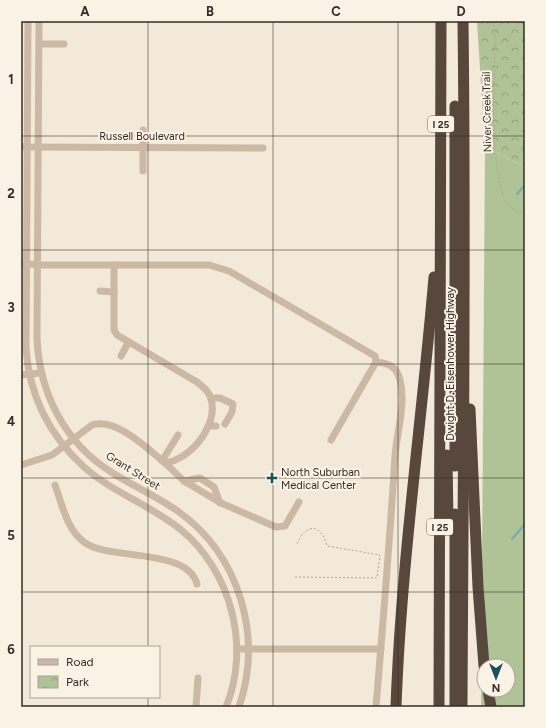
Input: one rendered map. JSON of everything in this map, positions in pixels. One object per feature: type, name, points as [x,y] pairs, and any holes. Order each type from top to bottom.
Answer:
[{"type":"highway","name":"Dwight D. Eisenhower Highway","points":[[439,707],[441,21]]},
{"type":"highway","points":[[455,707],[456,21]]},
{"type":"highway","name":"Dwight D. Eisenhower Highway","points":[[462,707],[462,467],[464,353],[463,21]]},
{"type":"highway","points":[[396,707],[401,629],[419,420],[441,200]]},
{"type":"highway","points":[[439,347],[444,384],[447,428],[448,707]]},
{"type":"highway","points":[[464,353],[470,372],[477,566],[483,658]]},
{"type":"street","name":"Grant Street","points":[[28,21],[24,147],[24,263],[26,348],[29,374],[42,412],[65,447],[94,474],[165,518],[184,532],[200,548],[214,570],[226,592],[233,618],[237,649],[234,678],[226,707]]},
{"type":"street","name":"Grant Street","points":[[39,21],[37,337],[40,373],[53,408],[74,439],[92,457],[111,471],[179,512],[204,534],[224,560],[234,580],[245,617],[249,649],[246,680],[239,707]]},
{"type":"street","points":[[39,44],[64,44]]},
{"type":"street","points":[[143,130],[143,171]]},
{"type":"street","name":"Russell Boulevard","points":[[24,147],[263,148]]},
{"type":"street","points":[[24,263],[38,265],[219,267],[229,271],[375,356],[376,362],[331,440]]},
{"type":"street","points":[[114,265],[114,330],[116,335],[197,382],[208,392],[211,398],[211,414],[208,426],[191,451],[180,459],[163,462]]},
{"type":"street","points":[[100,291],[114,292]]},
{"type":"street","points":[[121,356],[128,343]]},
{"type":"street","points":[[376,362],[388,362],[395,369],[400,379],[401,390],[376,707]]},
{"type":"street","points":[[21,374],[40,373]]},
{"type":"street","points":[[211,398],[220,398],[233,404],[232,412],[225,424]]},
{"type":"street","points":[[21,465],[44,458],[65,447],[92,425],[103,423],[121,429],[163,462],[184,481],[221,504],[276,527],[285,526],[299,502]]},
{"type":"street","points":[[208,426],[216,426]]},
{"type":"street","points":[[163,462],[178,435]]},
{"type":"street","points":[[184,481],[200,478],[214,487],[221,504]]},
{"type":"street","points":[[55,485],[73,531],[84,543],[95,548],[131,553],[162,560],[190,571],[195,577],[197,584]]},
{"type":"street","points":[[237,649],[381,649]]},
{"type":"street","points":[[196,707],[198,678]]},
{"type":"path","name":"Niver Creek Trail","points":[[494,21],[493,132],[499,180],[508,205],[516,212],[525,214]]},
{"type":"path","points":[[494,38],[501,21]]},
{"type":"path","points":[[494,45],[502,43],[512,36],[519,21]]},
{"type":"path","points":[[295,577],[378,578],[380,555],[327,546],[325,536],[314,528],[306,530],[301,534],[297,544]]},
{"type":"green space","points":[[477,21],[525,21],[525,167],[485,147]]},
{"type":"green space","points":[[485,147],[525,167],[525,707],[481,707],[481,698],[516,698],[516,658],[481,658]]},
{"type":"waterway","points":[[517,194],[525,185]]},
{"type":"waterway","points":[[512,539],[525,524]]},
{"type":"place","name":"North Suburban Medical Center","points":[[272,478]]}]
